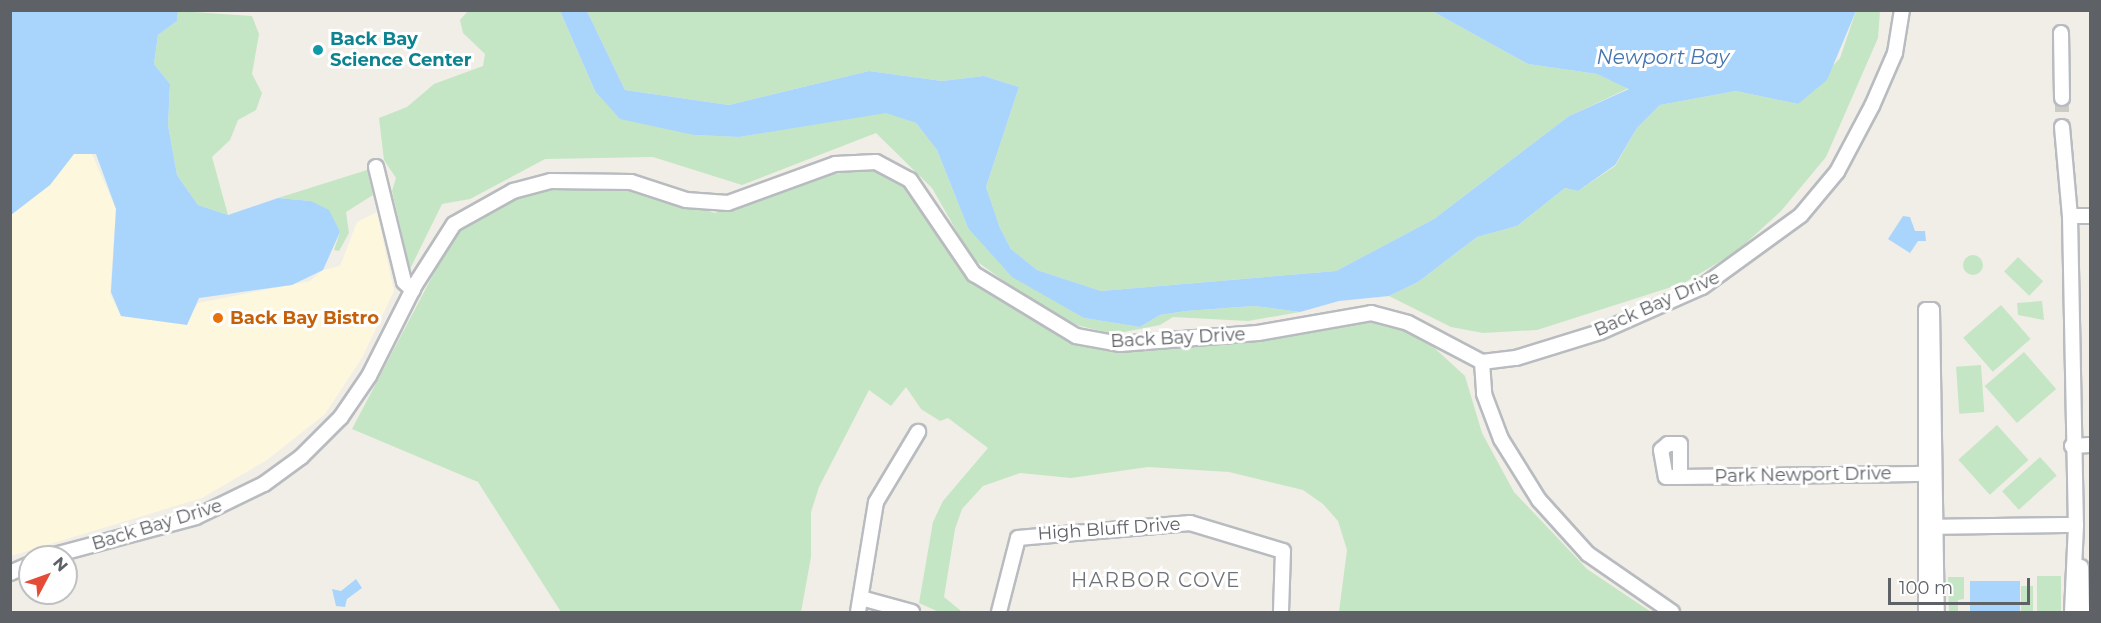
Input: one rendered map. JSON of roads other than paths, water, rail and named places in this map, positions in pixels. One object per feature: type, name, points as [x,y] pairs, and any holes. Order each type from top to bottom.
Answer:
[{"type":"street","name":"Back Bay Drive","points":[[78,549],[196,517],[264,484],[341,417],[392,339],[412,290],[454,224],[526,187],[566,180],[631,182],[686,200],[728,202],[835,164],[865,161],[885,164],[910,180],[974,274],[1076,336],[1120,344],[1257,333],[1371,313],[1408,323],[1482,362],[1516,358],[1651,310],[1732,270],[1795,220],[1822,192],[1853,143],[1889,70],[1902,10]]},
{"type":"street","points":[[2061,33],[2062,98]]},
{"type":"street","points":[[2062,127],[2063,183],[2070,216],[2072,446],[2076,525],[2072,612]]},
{"type":"street","points":[[376,167],[404,282],[412,290]]},
{"type":"street","points":[[2070,216],[2091,216]]},
{"type":"street","points":[[1926,612],[1930,527],[1932,310],[1926,310],[1930,474]]},
{"type":"street","points":[[1482,362],[1492,416],[1521,477],[1588,554],[1672,612]]},
{"type":"street","points":[[858,612],[876,502],[918,432]]},
{"type":"street","points":[[2072,446],[2091,446]]},
{"type":"street","name":"Park Newport Drive","points":[[1680,477],[1930,474]]},
{"type":"street","name":"High Bluff Drive","points":[[999,612],[1018,538],[1190,524],[1283,551],[1281,612]]},
{"type":"street","points":[[1930,527],[2076,525]]},
{"type":"street","points":[[2076,525],[2081,533],[2082,612]]},
{"type":"street","points":[[1930,527],[1937,612]]},
{"type":"street","points":[[861,598],[912,612]]},
{"type":"street","points":[[1654,600],[1685,612]]},
{"type":"water","points":[[11,10],[178,11],[177,21],[158,35],[154,64],[170,84],[168,125],[177,175],[198,205],[228,215],[278,198],[311,201],[329,210],[340,232],[323,270],[292,285],[199,298],[187,325],[121,316],[111,292],[116,209],[96,154],[74,154],[50,185],[11,215]]},
{"type":"water","name":"Newport Bay","points":[[560,11],[587,11],[625,90],[729,105],[869,71],[942,81],[984,76],[1019,87],[986,187],[1000,228],[1011,249],[1037,270],[1101,291],[1336,271],[1434,219],[1569,116],[1629,89],[1597,74],[1528,64],[1432,11],[1856,11],[1827,80],[1798,104],[1736,91],[1660,105],[1637,128],[1615,165],[1578,191],[1565,188],[1517,226],[1477,237],[1418,282],[1389,296],[1339,301],[1300,312],[1254,306],[1186,311],[1160,315],[1140,327],[1084,318],[1012,277],[968,228],[937,150],[916,123],[886,113],[739,137],[694,135],[620,119],[595,91]]},
{"type":"water","points":[[1903,216],[1910,217],[1915,231],[1925,231],[1926,241],[1918,241],[1910,253],[1888,239]]},
{"type":"water","points":[[356,579],[362,588],[347,599],[345,607],[336,606],[332,589],[341,591]]},
{"type":"water","points":[[1970,581],[2020,581],[2020,611],[1970,611]]},
{"type":"tunnel","points":[[2062,98],[2062,127]]},
{"type":"place","name":"Back Bay Science Center","points":[[318,50]]},
{"type":"place","name":"Back Bay Bistro","points":[[218,318]]},
{"type":"district","name":"HARBOR COVE","points":[[1156,580]]}]
